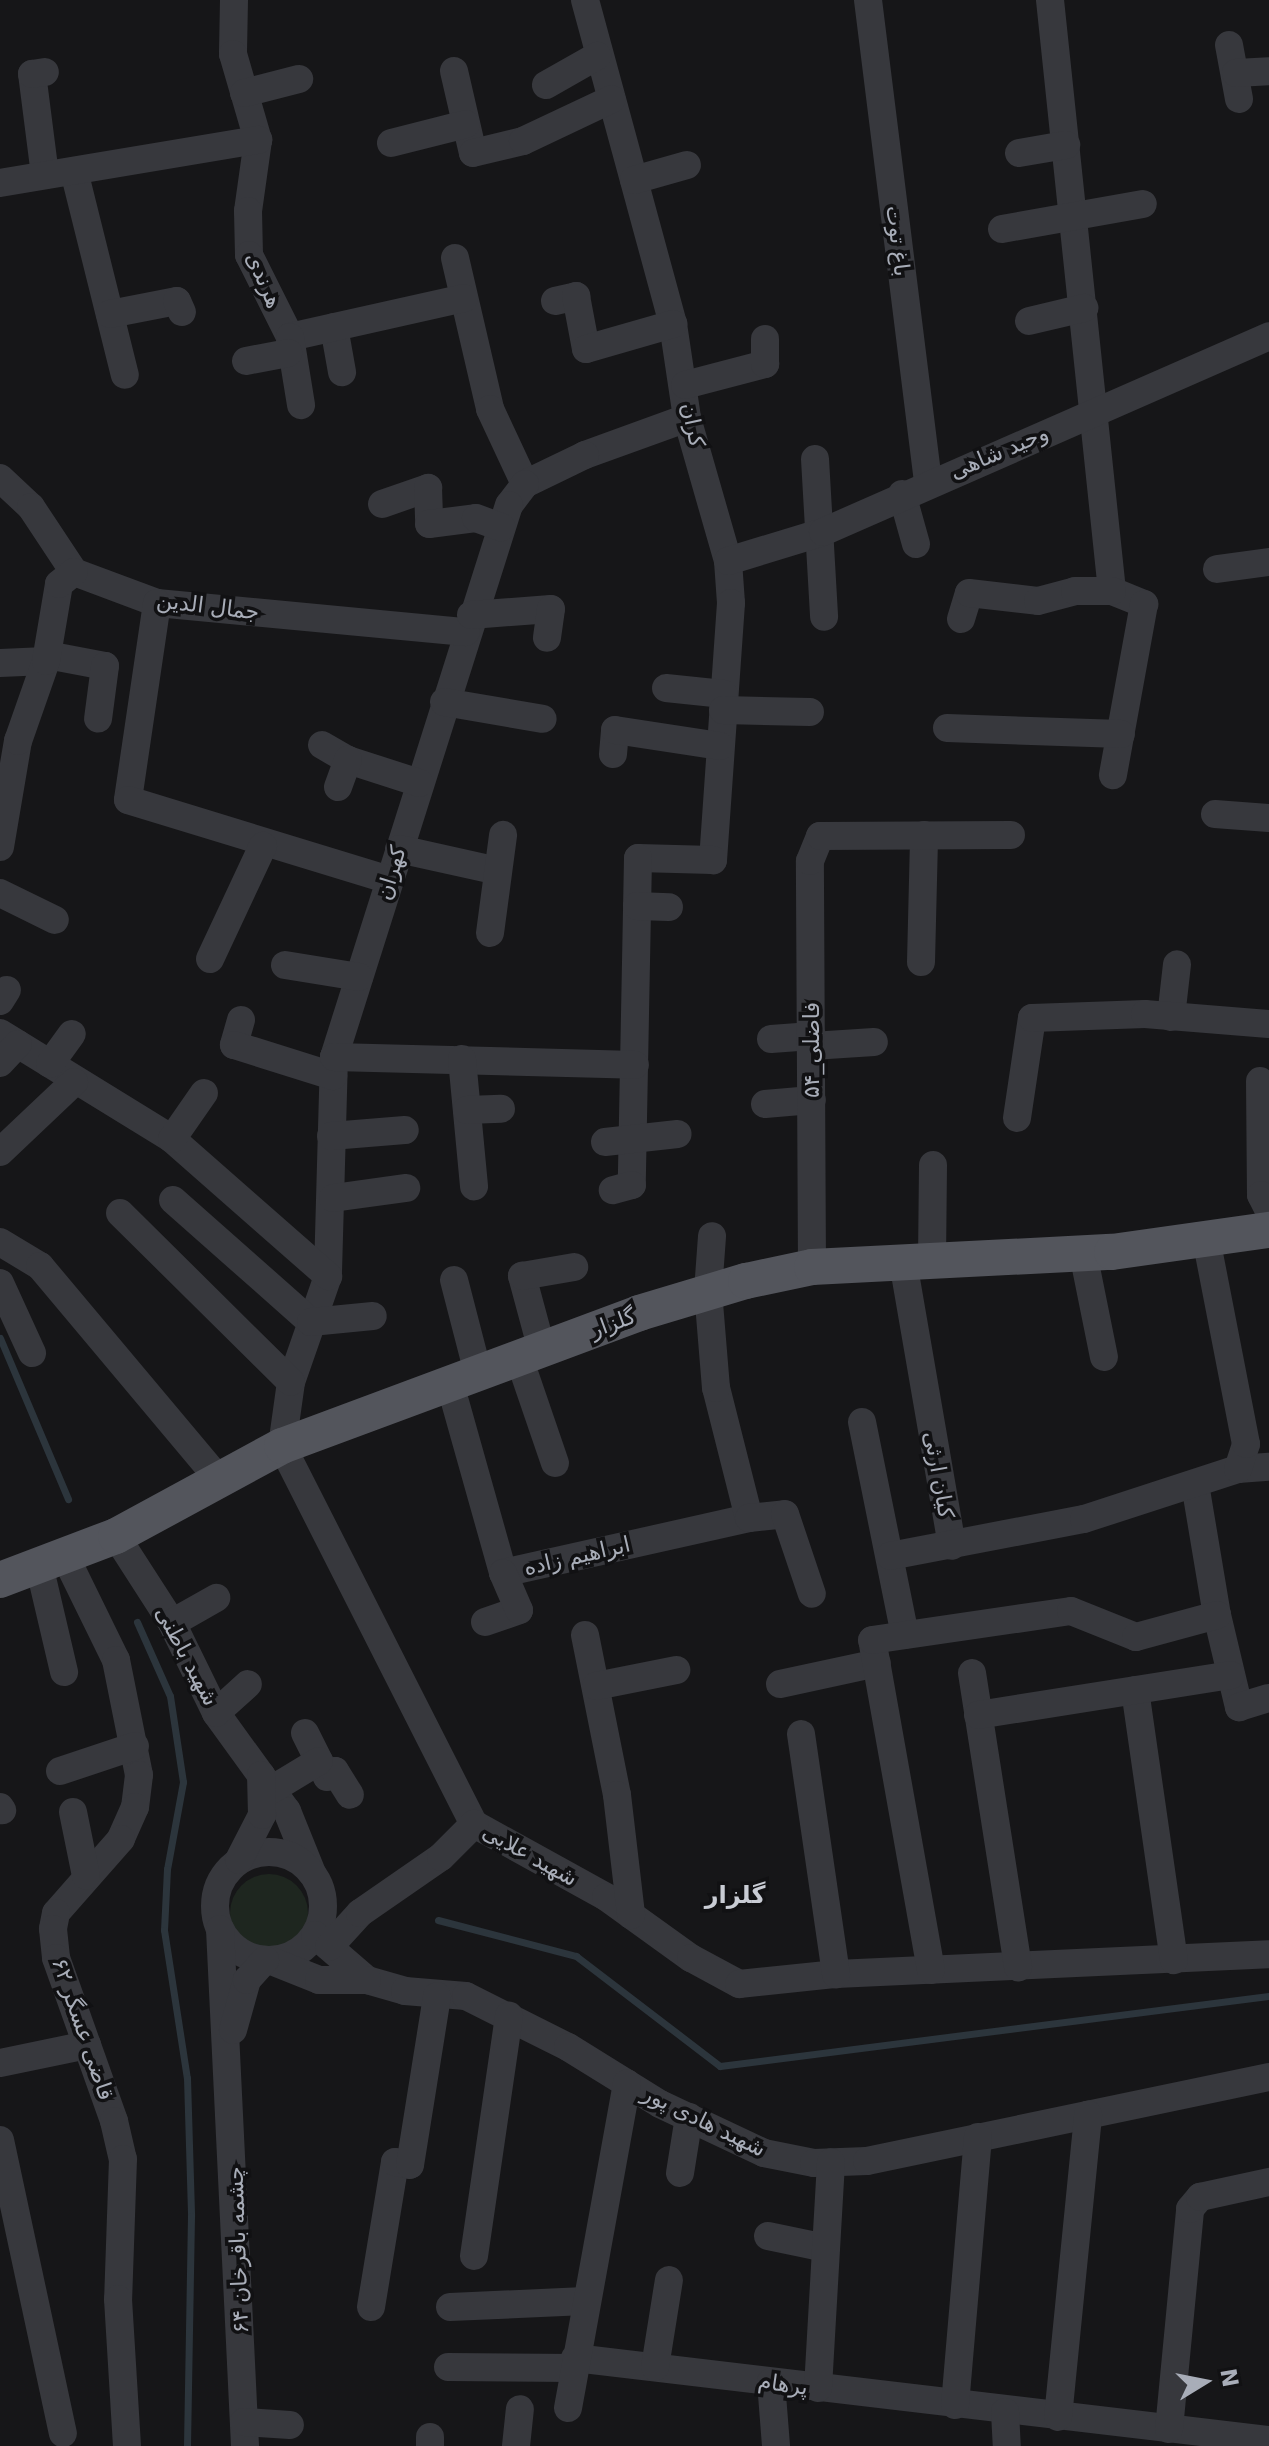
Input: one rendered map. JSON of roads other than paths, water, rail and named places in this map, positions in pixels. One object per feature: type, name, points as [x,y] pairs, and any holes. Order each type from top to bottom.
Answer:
[{"type":"main road","name":"گلزار","points":[[0,1580],[116,1536],[282,1446],[708,1291],[812,1267],[1083,1253],[1269,1230]]},
{"type":"street","name":"هرندی","points":[[234,0],[233,54],[258,140],[248,211],[249,255],[289,345],[334,327],[464,298]]},
{"type":"street","name":"کران","points":[[585,0],[597,56],[612,99],[673,324],[685,385],[687,418],[728,561],[731,603],[713,860],[638,858],[637,906]]},
{"type":"street","name":"باغ توت","points":[[868,0],[915,488],[916,544]]},
{"type":"street","points":[[1050,0],[1112,591]]},
{"type":"street","points":[[1229,45],[1238,86],[1269,71]]},
{"type":"street","points":[[546,85],[597,56]]},
{"type":"street","points":[[454,71],[473,153],[523,141],[612,99]]},
{"type":"street","points":[[45,72],[32,74],[45,175]]},
{"type":"street","points":[[244,93],[299,79]]},
{"type":"street","points":[[391,143],[466,124]]},
{"type":"street","points":[[0,183],[258,140]]},
{"type":"street","points":[[1019,153],[1066,145]]},
{"type":"street","points":[[634,180],[687,165]]},
{"type":"street","points":[[74,171],[125,375]]},
{"type":"street","points":[[1002,229],[1074,219],[1143,204]]},
{"type":"street","points":[[455,258],[490,409],[525,484],[585,455],[687,418]]},
{"type":"street","points":[[555,301],[576,296],[586,349],[673,324]]},
{"type":"street","points":[[110,314],[177,301],[182,312]]},
{"type":"street","points":[[1029,321],[1084,308]]},
{"type":"street","points":[[334,327],[342,372]]},
{"type":"street","name":"وحید شاهی","points":[[728,561],[823,532],[915,488],[1269,336]]},
{"type":"street","points":[[685,385],[765,364],[765,339]]},
{"type":"street","points":[[246,361],[289,345],[301,405]]},
{"type":"street","points":[[815,459],[823,532],[824,617]]},
{"type":"street","points":[[0,478],[31,507],[74,572],[59,584],[46,658],[18,741],[1,819],[0,847]]},
{"type":"street","name":"کهران","points":[[282,1446],[291,1382],[328,1276],[333,1198],[331,1136],[334,1067],[468,624],[501,527],[525,484]]},
{"type":"street","points":[[382,504],[428,488],[429,524],[476,518],[501,527]]},
{"type":"street","points":[[1217,569],[1269,562]]},
{"type":"street","name":"جمال الدین","points":[[74,572],[157,603],[468,624],[551,609],[547,638]]},
{"type":"street","points":[[961,619],[969,593],[1038,601],[1075,591],[1112,591],[1144,604],[1113,775]]},
{"type":"street","points":[[157,603],[128,800],[263,846],[389,880]]},
{"type":"street","points":[[0,663],[46,658],[105,666],[98,719]]},
{"type":"street","points":[[666,688],[723,702],[810,712]]},
{"type":"street","points":[[444,702],[543,719]]},
{"type":"street","points":[[947,728],[1121,734]]},
{"type":"street","points":[[613,754],[615,730],[720,746]]},
{"type":"street","points":[[322,745],[348,760],[419,783]]},
{"type":"street","points":[[338,787],[348,760]]},
{"type":"street","points":[[1215,814],[1269,818]]},
{"type":"street","points":[[490,933],[503,835]]},
{"type":"street","points":[[921,962],[924,835],[1011,835]]},
{"type":"street","name":"۵۴_فاضلی","points":[[812,1267],[810,861],[820,836],[924,835]]},
{"type":"street","points":[[210,959],[263,846]]},
{"type":"street","points":[[399,849],[498,871]]},
{"type":"street","points":[[0,893],[55,920]]},
{"type":"street","points":[[613,1190],[632,1185],[619,1140],[635,1065],[637,906],[669,907]]},
{"type":"street","points":[[1171,1017],[1177,964]]},
{"type":"street","points":[[285,965],[359,977]]},
{"type":"street","points":[[1017,1118],[1032,1018],[1171,1017],[1269,1024]]},
{"type":"street","points":[[241,1020],[234,1045],[334,1067],[462,1059],[635,1065]]},
{"type":"street","points":[[50,1064],[72,1034]]},
{"type":"street","points":[[771,1039],[874,1042]]},
{"type":"street","points":[[6,1047],[50,1064],[74,1082],[172,1139],[328,1276]]},
{"type":"street","points":[[462,1059],[474,1186]]},
{"type":"street","points":[[1260,1081],[1261,1195],[1269,1211]]},
{"type":"street","points":[[0,1152],[74,1082]]},
{"type":"street","points":[[172,1139],[204,1093]]},
{"type":"street","points":[[765,1104],[812,1100]]},
{"type":"street","points":[[467,1110],[501,1109]]},
{"type":"street","points":[[331,1136],[405,1130]]},
{"type":"street","points":[[619,1140],[678,1134]]},
{"type":"street","name":"کیان ارثی","points":[[890,1556],[952,1546],[917,1262],[933,1165]]},
{"type":"street","points":[[333,1198],[406,1188]]},
{"type":"street","points":[[173,1200],[311,1322],[373,1316]]},
{"type":"street","points":[[120,1213],[291,1382]]},
{"type":"street","points":[[712,1236],[708,1291],[716,1388],[749,1518]]},
{"type":"street","points":[[1206,1239],[1246,1444],[1238,1469]]},
{"type":"street","points":[[0,1242],[40,1266],[218,1478]]},
{"type":"street","points":[[1083,1253],[1104,1357]]},
{"type":"street","points":[[555,1463],[530,1354],[522,1276],[574,1267]]},
{"type":"street","name":"ابراهیم زاده","points":[[454,1280],[464,1379],[503,1573],[749,1518],[785,1514],[812,1594]]},
{"type":"street","points":[[0,1283],[32,1353]]},
{"type":"street","points":[[862,1422],[905,1635]]},
{"type":"street","name":"شهید علایی","points":[[282,1446],[474,1824],[631,1915],[691,1958],[739,1984],[836,1974],[1269,1954]]},
{"type":"street","points":[[952,1546],[1084,1519],[1238,1469],[1269,1467]]},
{"type":"street","points":[[1195,1484],[1217,1615],[1239,1707],[1269,1698]]},
{"type":"street","name":"شهید باطنی","points":[[116,1536],[172,1623],[216,1713],[287,1811],[312,1873]]},
{"type":"street","points":[[52,1560],[64,1672]]},
{"type":"street","name":"قاضی عسگر ۶۲","points":[[52,1560],[116,1660],[139,1775],[135,1807],[121,1839],[56,1913],[53,1929],[56,1958],[123,2159],[118,2299],[127,2446]]},
{"type":"street","points":[[485,1622],[519,1610],[503,1573]]},
{"type":"street","points":[[172,1623],[216,1598]]},
{"type":"street","points":[[780,1684],[874,1652],[905,1635],[1071,1611],[1136,1637],[1217,1615]]},
{"type":"street","points":[[585,1635],[596,1686],[631,1915]]},
{"type":"street","points":[[874,1652],[931,1970]]},
{"type":"street","points":[[596,1686],[676,1670]]},
{"type":"street","points":[[972,1673],[1018,1967]]},
{"type":"street","points":[[978,1715],[1231,1675]]},
{"type":"street","points":[[216,1713],[248,1684]]},
{"type":"street","points":[[1135,1690],[1174,1960]]},
{"type":"street","points":[[305,1733],[327,1777],[335,1771],[350,1795]]},
{"type":"street","points":[[801,1734],[836,1974]]},
{"type":"street","points":[[60,1771],[135,1746]]},
{"type":"street","points":[[229,2054],[215,1898],[228,1870],[239,1860],[262,1815],[266,1782],[319,1761]]},
{"type":"street","points":[[73,1812],[86,1876]]},
{"type":"street","points":[[229,2054],[247,1980],[267,1960],[295,1953],[322,1941],[441,1857],[474,1824]]},
{"type":"street","points":[[239,1860],[270,1851],[293,1857],[312,1873],[323,1903],[322,1941]]},
{"type":"street","points":[[220,1929],[239,1951],[319,1980],[367,1980]]},
{"type":"street","name":"شهید هادی پور","points":[[322,1941],[367,1980],[437,1996],[466,1996],[509,2016],[689,2117],[764,2153],[831,2162],[867,2161],[1088,2114],[1267,2084]]},
{"type":"street","points":[[371,2307],[395,2162],[410,2165],[437,1996]]},
{"type":"street","points":[[474,2256],[509,2016]]},
{"type":"street","points":[[0,2063],[87,2045]]},
{"type":"street","name":"چشمه باقرخان ۶۴","points":[[229,2054],[244,2434]]},
{"type":"street","points":[[568,2408],[627,2083]]},
{"type":"street","points":[[1058,2417],[1088,2114]]},
{"type":"street","points":[[680,2173],[689,2117]]},
{"type":"street","points":[[955,2405],[978,2137]]},
{"type":"street","points":[[0,2140],[63,2433]]},
{"type":"street","points":[[818,2388],[831,2162]]},
{"type":"street","points":[[1169,2429],[1190,2209],[1200,2197],[1269,2182]]},
{"type":"street","points":[[768,2236],[826,2248]]},
{"type":"street","points":[[655,2367],[669,2280]]},
{"type":"street","points":[[450,2307],[585,2301]]},
{"type":"street","name":"پرهام","points":[[448,2367],[574,2363],[655,2367],[1058,2417],[1119,2435],[1169,2429],[1269,2440]]},
{"type":"street","points":[[771,2382],[776,2446]]},
{"type":"street","points":[[516,2446],[520,2409]]},
{"type":"street","points":[[1005,2412],[1007,2446]]},
{"type":"street","points":[[244,2434],[290,2425]]},
{"type":"waterway","points":[[0,1338],[68,1499]]},
{"type":"waterway","points":[[137,1622],[170,1696],[183,1782],[167,1869],[164,1930],[187,2078],[191,2216],[187,2446]]},
{"type":"waterway","points":[[438,1920],[576,1956],[720,2066],[1269,1996]]},
{"type":"district","name":"گلزار","points":[[735,1896]]}]
